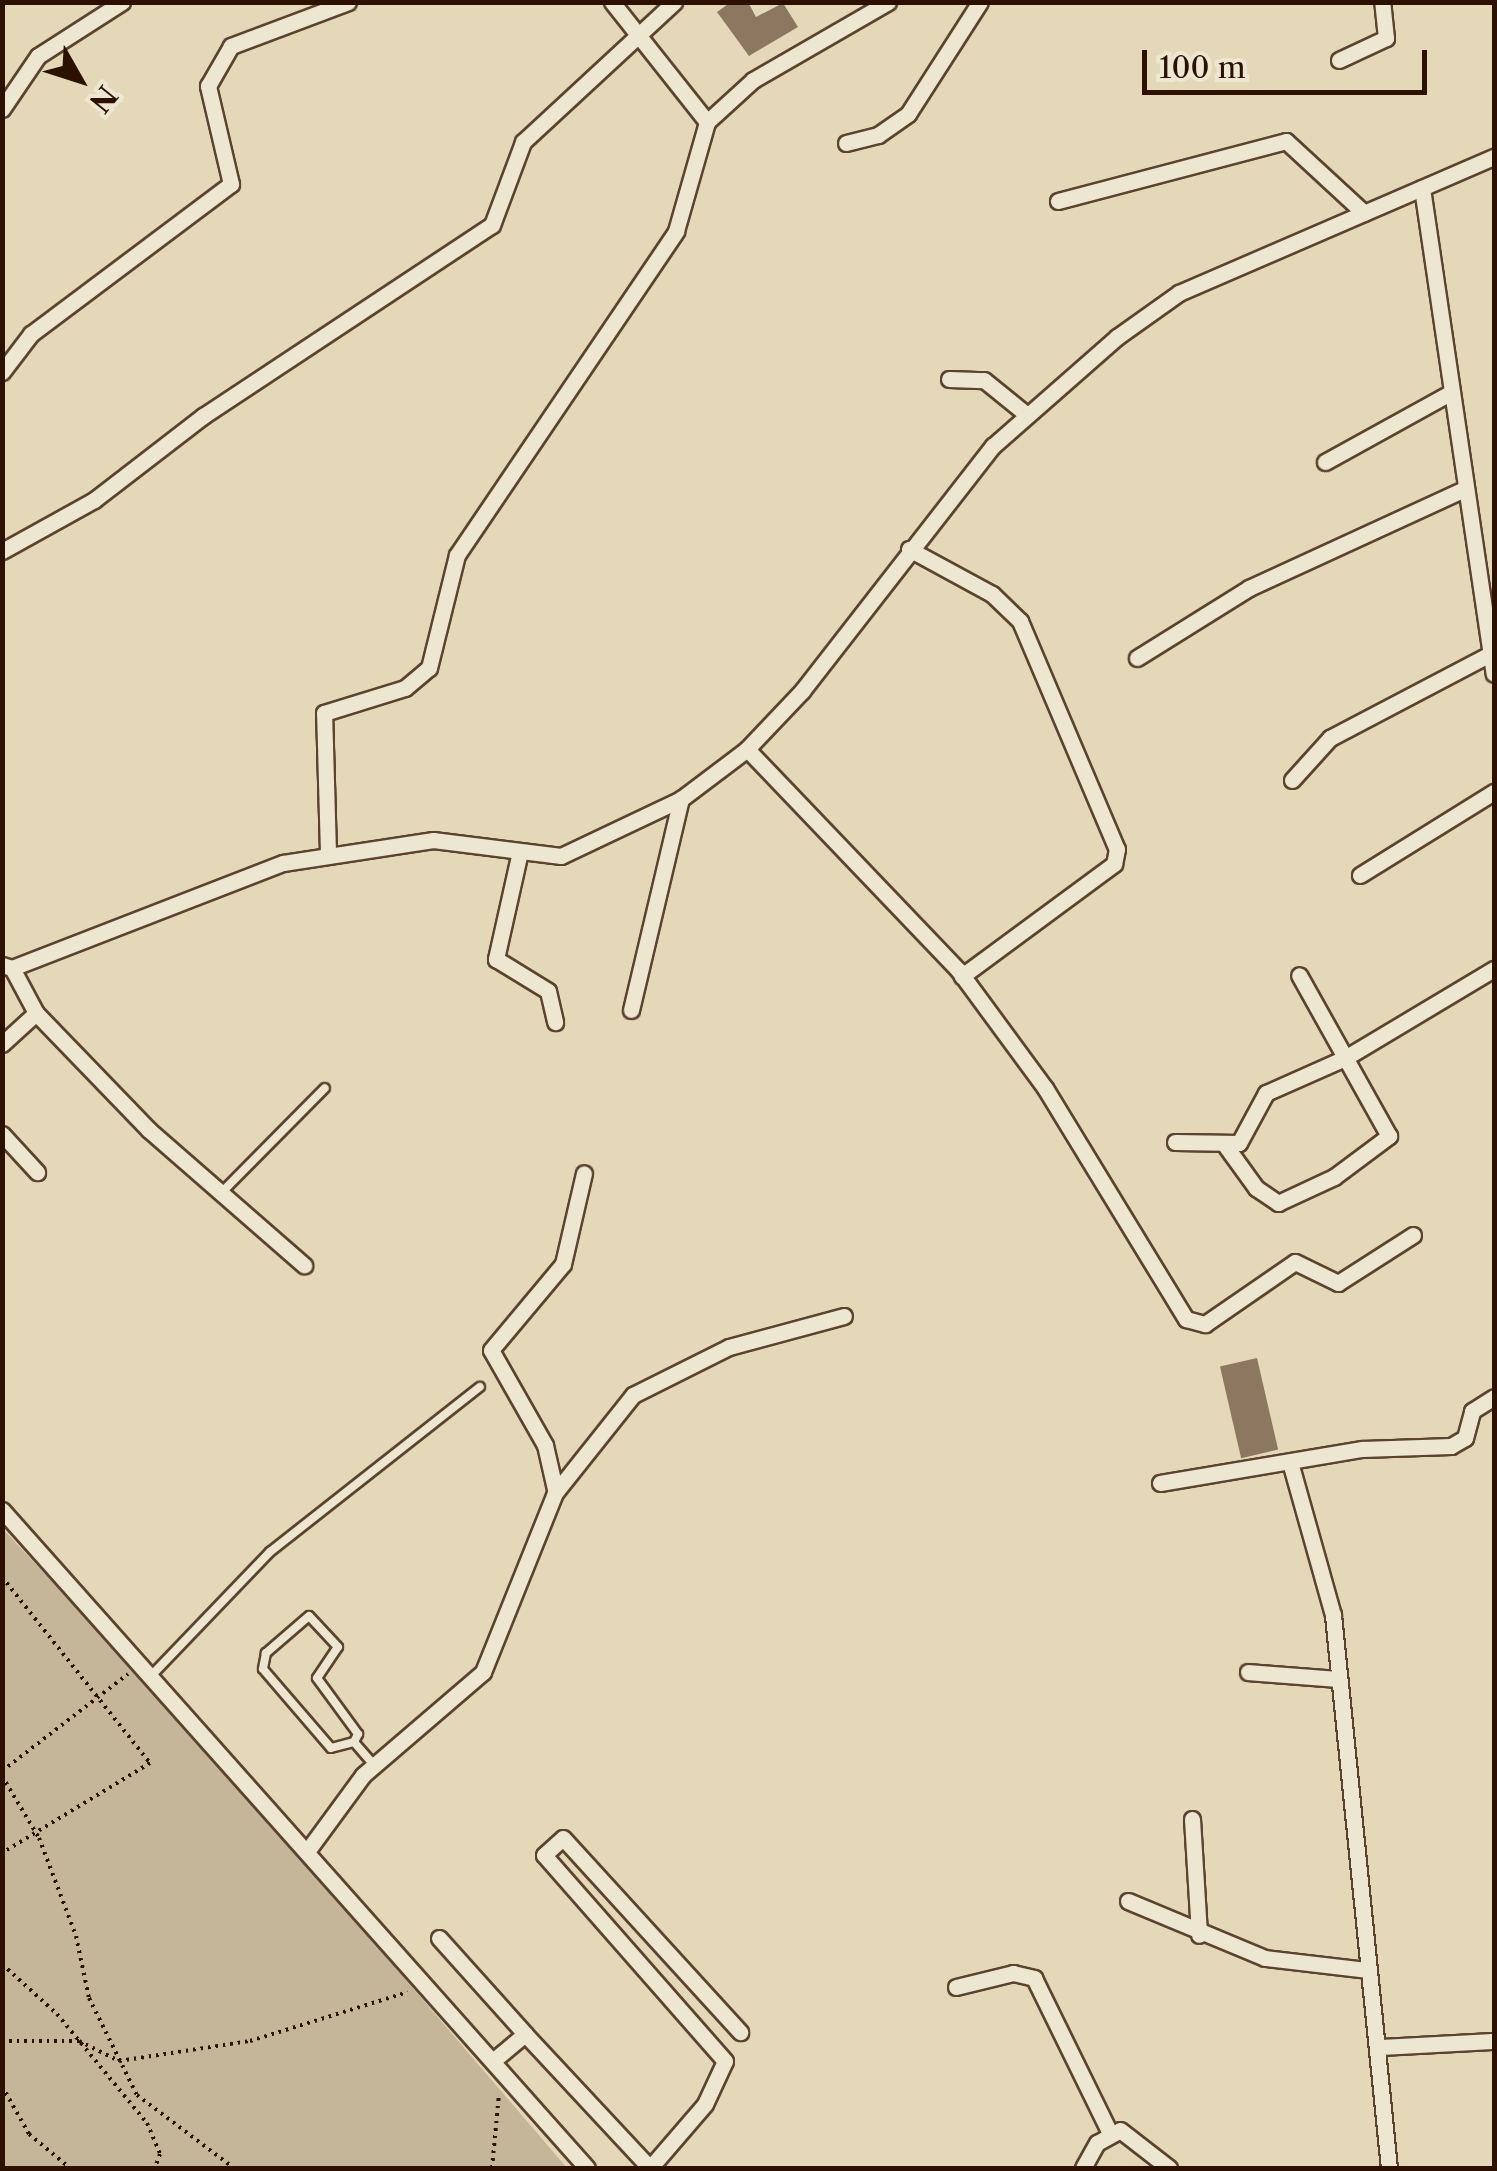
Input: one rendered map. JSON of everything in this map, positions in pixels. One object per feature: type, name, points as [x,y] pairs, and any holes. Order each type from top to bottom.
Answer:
[{"type":"street","points":[[2,109],[7,88],[38,56],[122,2]]},
{"type":"street","points":[[2,372],[31,334],[232,184],[208,86],[231,46],[348,2]]},
{"type":"street","points":[[612,2],[638,28],[706,122]]},
{"type":"street","points":[[2,551],[104,493],[203,416],[425,276],[492,225],[523,142],[638,28],[674,2]]},
{"type":"street","points":[[328,854],[324,712],[405,688],[429,668],[456,555],[676,231],[706,122],[752,80],[888,2]]},
{"type":"street","points":[[846,143],[878,134],[908,114],[980,2]]},
{"type":"street","points":[[1340,60],[1386,38],[1382,2]]},
{"type":"street","points":[[1058,202],[1286,142],[1364,212]]},
{"type":"street","points":[[304,1266],[36,1013],[7,967],[244,877],[328,854],[432,840],[519,856],[561,856],[681,799],[747,748],[802,691],[910,550],[1026,414],[1178,293],[1494,157]]},
{"type":"street","points":[[1422,188],[1448,394],[1494,674]]},
{"type":"street","points":[[949,379],[984,380],[1026,414]]},
{"type":"street","points":[[1324,462],[1448,394]]},
{"type":"street","points":[[1137,658],[1249,588],[1464,488]]},
{"type":"street","points":[[910,550],[976,584],[1020,621],[1117,848],[1114,864],[962,976]]},
{"type":"street","points":[[1292,780],[1330,738],[1490,654]]},
{"type":"street","points":[[747,748],[962,976],[1045,1088],[1195,1326],[1296,1262],[1338,1283],[1413,1235]]},
{"type":"street","points":[[1360,875],[1494,792]]},
{"type":"street","points":[[631,1010],[681,799]]},
{"type":"street","points":[[519,856],[496,959],[548,991],[555,1022]]},
{"type":"street","points":[[1226,1145],[1248,1137],[1266,1093],[1345,1058],[1494,968]]},
{"type":"street","points":[[1174,1142],[1204,1137],[1226,1145],[1256,1188],[1278,1203],[1386,1141],[1390,1129],[1299,975]]},
{"type":"street","points":[[2,1044],[36,1013]]},
{"type":"street","points":[[2,1134],[37,1172]]},
{"type":"street","points":[[555,1493],[544,1445],[490,1350],[563,1264],[584,1173]]},
{"type":"street","points":[[308,1850],[374,1765],[483,1672],[555,1493],[610,1419],[652,1383],[729,1347],[844,1316]]},
{"type":"street","points":[[1160,1483],[1290,1462],[1458,1444],[1472,1410],[1494,1397]]},
{"type":"street","points":[[1290,1462],[1333,1615],[1389,2168]]},
{"type":"street","points":[[2,1510],[498,2062],[587,2168]]},
{"type":"street","points":[[1248,1672],[1337,1679]]},
{"type":"street","points":[[1192,1819],[1198,1935]]},
{"type":"street","points":[[439,1938],[650,2168],[705,2104],[725,2061],[544,1855],[563,1838],[740,2032]]},
{"type":"street","points":[[1128,1901],[1198,1935],[1265,1958],[1368,1970]]},
{"type":"street","points":[[956,1988],[1013,1973],[1034,1978],[1109,2130]]},
{"type":"street","points":[[498,2062],[524,2034]]},
{"type":"street","points":[[1379,2048],[1494,2041]]},
{"type":"street","points":[[1084,2168],[1109,2130]]},
{"type":"street","points":[[1109,2130],[1120,2130],[1169,2168]]},
{"type":"lane","points":[[222,1192],[325,1088]]},
{"type":"lane","points":[[145,1671],[270,1552],[480,1386]]},
{"type":"lane","points":[[309,1616],[338,1647],[317,1678],[358,1734],[354,1742],[331,1748],[263,1668],[266,1652],[309,1616]]},
{"type":"lane","points":[[354,1742],[374,1765]]},
{"type":"path","points":[[2,1853],[39,1838],[150,1764],[95,1700],[4,1581]]},
{"type":"path","points":[[145,1671],[95,1700],[2,1773],[39,1838],[76,1936],[89,1998],[137,2095],[234,2168]]},
{"type":"path","points":[[2,1964],[79,2041],[147,2123],[160,2154],[155,2168]]},
{"type":"path","points":[[2,2041],[79,2041],[119,2061],[250,2041],[347,2016],[428,1984]]},
{"type":"path","points":[[492,2168],[498,2062]]},
{"type":"path","points":[[2,2086],[29,2134],[70,2168]]},
{"type":"shaded area","points":[[2,1528],[203,1743],[567,2168],[3,2168]]},
{"type":"building","points":[[731,2],[748,2],[756,17],[783,3],[798,27],[749,56],[717,12]]},
{"type":"building","points":[[1257,1358],[1278,1450],[1241,1458],[1220,1367]]}]
